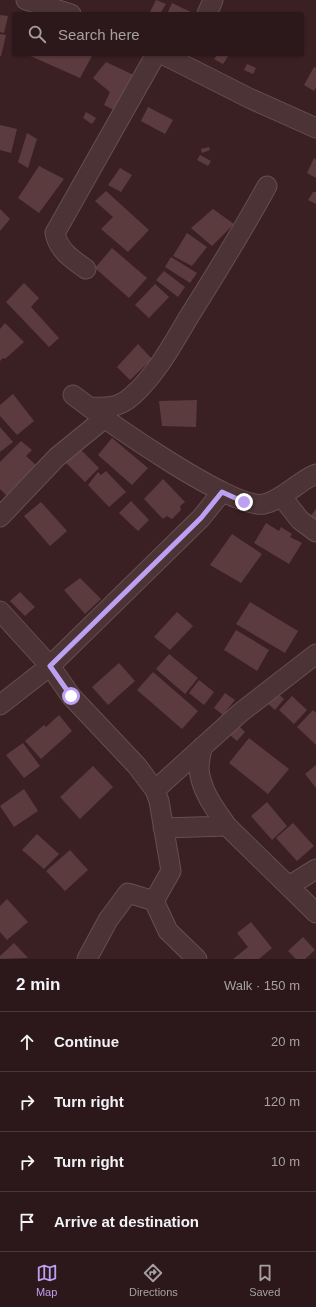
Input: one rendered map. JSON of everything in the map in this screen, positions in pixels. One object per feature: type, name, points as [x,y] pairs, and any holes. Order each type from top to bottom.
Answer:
[{"type":"street","points":[[26,0],[65,12]]},
{"type":"street","points":[[208,12],[213,0]]},
{"type":"street","points":[[86,269],[63,250],[58,244],[55,233],[155,56]]},
{"type":"street","points":[[172,56],[186,59],[249,98],[315,127]]},
{"type":"street","points":[[89,407],[112,408],[131,397],[145,382],[174,341],[239,236],[266,186]]},
{"type":"street","points":[[73,395],[105,418],[189,473],[222,492],[253,504],[263,504],[275,500],[305,478],[316,474]]},
{"type":"street","points":[[0,516],[57,457],[105,418]]},
{"type":"street","points":[[0,705],[50,666],[190,528],[222,492]]},
{"type":"street","points":[[281,496],[300,520],[316,532]]},
{"type":"street","points":[[0,611],[50,666],[71,696],[136,766],[155,790],[159,801],[162,828],[171,871],[154,901]]},
{"type":"street","points":[[155,790],[240,713],[316,654]]},
{"type":"street","points":[[202,747],[199,769],[203,787],[212,805],[227,826],[316,913]]},
{"type":"street","points":[[162,828],[227,826]]},
{"type":"street","points":[[289,886],[316,869]]},
{"type":"street","points":[[87,959],[108,920],[128,893],[154,901],[168,931],[197,959]]},
{"type":"building","points":[[156,0],[166,4],[161,12],[150,12]]},
{"type":"building","points":[[172,3],[191,12],[168,12]]},
{"type":"building","points":[[0,15],[8,16],[4,33],[0,32]]},
{"type":"building","points":[[0,34],[6,35],[1,56],[0,56]]},
{"type":"building","points":[[30,56],[92,56],[80,78]]},
{"type":"building","points":[[216,56],[228,56],[223,64],[214,59]]},
{"type":"building","points":[[106,62],[136,76],[120,113],[104,105],[110,92],[93,78]]},
{"type":"building","points":[[247,64],[256,68],[253,74],[244,70]]},
{"type":"building","points":[[314,67],[316,68],[316,87],[314,91],[304,85]]},
{"type":"building","points":[[148,107],[173,120],[165,134],[141,121]]},
{"type":"building","points":[[86,112],[96,118],[92,124],[83,118]]},
{"type":"building","points":[[0,125],[17,129],[11,153],[0,150]]},
{"type":"building","points":[[27,133],[37,139],[28,168],[18,162]]},
{"type":"building","points":[[209,147],[210,150],[202,153],[201,149]]},
{"type":"building","points":[[200,155],[211,161],[208,166],[197,160]]},
{"type":"building","points":[[314,158],[316,160],[316,178],[307,173]]},
{"type":"building","points":[[39,166],[64,179],[39,213],[18,198]]},
{"type":"building","points":[[120,168],[132,175],[121,192],[108,185]]},
{"type":"building","points":[[106,191],[149,230],[128,252],[101,229],[113,217],[95,201]]},
{"type":"building","points":[[313,192],[316,192],[316,204],[308,200]]},
{"type":"building","points":[[0,209],[10,219],[0,231]]},
{"type":"building","points":[[213,209],[234,224],[212,246],[191,228]]},
{"type":"building","points":[[187,233],[207,247],[192,266],[173,256]]},
{"type":"building","points":[[112,248],[147,278],[129,298],[95,268]]},
{"type":"building","points":[[171,257],[197,273],[190,283],[165,267]]},
{"type":"building","points":[[164,271],[185,287],[178,297],[156,280]]},
{"type":"building","points":[[24,283],[39,298],[31,307],[59,338],[49,347],[6,302]]},
{"type":"building","points":[[155,284],[169,297],[149,318],[135,305]]},
{"type":"building","points":[[5,323],[24,342],[5,359],[3,358],[0,361],[0,329]]},
{"type":"building","points":[[138,344],[152,359],[130,380],[117,367]]},
{"type":"building","points":[[13,394],[34,421],[17,435],[0,416],[0,405]]},
{"type":"building","points":[[197,400],[196,427],[162,426],[159,401]]},
{"type":"building","points":[[0,427],[13,442],[0,452]]},
{"type":"building","points":[[112,438],[148,468],[132,485],[98,455]]},
{"type":"building","points":[[21,441],[32,450],[26,456],[37,466],[7,496],[0,489],[0,462]]},
{"type":"building","points":[[77,446],[99,468],[85,482],[63,460]]},
{"type":"building","points":[[106,471],[126,492],[109,507],[88,485],[98,472],[101,475]]},
{"type":"building","points":[[163,479],[185,502],[180,506],[181,510],[172,519],[167,516],[163,519],[144,499]]},
{"type":"building","points":[[131,501],[149,520],[138,531],[119,513]]},
{"type":"building","points":[[41,502],[67,531],[50,546],[24,516]]},
{"type":"building","points":[[316,509],[316,522],[310,517]]},
{"type":"building","points":[[266,523],[279,531],[281,527],[292,534],[290,537],[302,543],[289,564],[254,543]]},
{"type":"building","points":[[232,534],[262,554],[241,583],[210,565]]},
{"type":"building","points":[[80,578],[101,599],[85,614],[64,590]]},
{"type":"building","points":[[20,592],[35,607],[25,616],[10,601]]},
{"type":"building","points":[[250,602],[298,631],[285,653],[236,624]]},
{"type":"building","points":[[177,612],[193,626],[170,650],[154,637]]},
{"type":"building","points":[[236,630],[269,650],[257,671],[224,650]]},
{"type":"building","points":[[169,654],[198,678],[185,694],[156,669]]},
{"type":"building","points":[[119,663],[135,681],[108,705],[92,687]]},
{"type":"building","points":[[153,672],[198,711],[182,729],[137,690]]},
{"type":"building","points":[[199,680],[214,692],[204,705],[189,693]]},
{"type":"building","points":[[225,693],[235,700],[223,715],[214,708]]},
{"type":"building","points":[[277,693],[284,699],[275,710],[267,703]]},
{"type":"building","points":[[292,696],[307,710],[294,724],[279,710]]},
{"type":"building","points":[[313,710],[316,713],[316,745],[297,727]]},
{"type":"building","points":[[59,715],[72,731],[41,759],[25,741],[44,725],[46,727]]},
{"type":"building","points":[[238,725],[245,732],[237,741],[229,734]]},
{"type":"building","points":[[249,738],[289,769],[268,794],[229,763]]},
{"type":"building","points":[[23,743],[40,766],[24,778],[6,755]]},
{"type":"building","points":[[316,765],[316,788],[305,774]]},
{"type":"building","points":[[93,766],[113,787],[80,819],[60,797]]},
{"type":"building","points":[[24,789],[38,811],[14,827],[0,806]]},
{"type":"building","points":[[267,802],[287,826],[272,840],[251,816]]},
{"type":"building","points":[[293,823],[314,846],[297,861],[276,838]]},
{"type":"building","points":[[37,834],[59,854],[44,869],[22,850]]},
{"type":"building","points":[[70,850],[88,870],[65,891],[46,871]]},
{"type":"building","points":[[7,899],[28,922],[7,940],[0,932],[0,906]]},
{"type":"building","points":[[251,922],[272,948],[259,959],[233,959],[248,947],[237,933]]},
{"type":"building","points":[[303,937],[315,950],[305,959],[296,959],[288,951]]},
{"type":"building","points":[[14,943],[28,958],[0,959],[0,956]]},
{"type":"route","points":[[71,696],[50,666],[201,518],[222,492],[244,502]]}]
